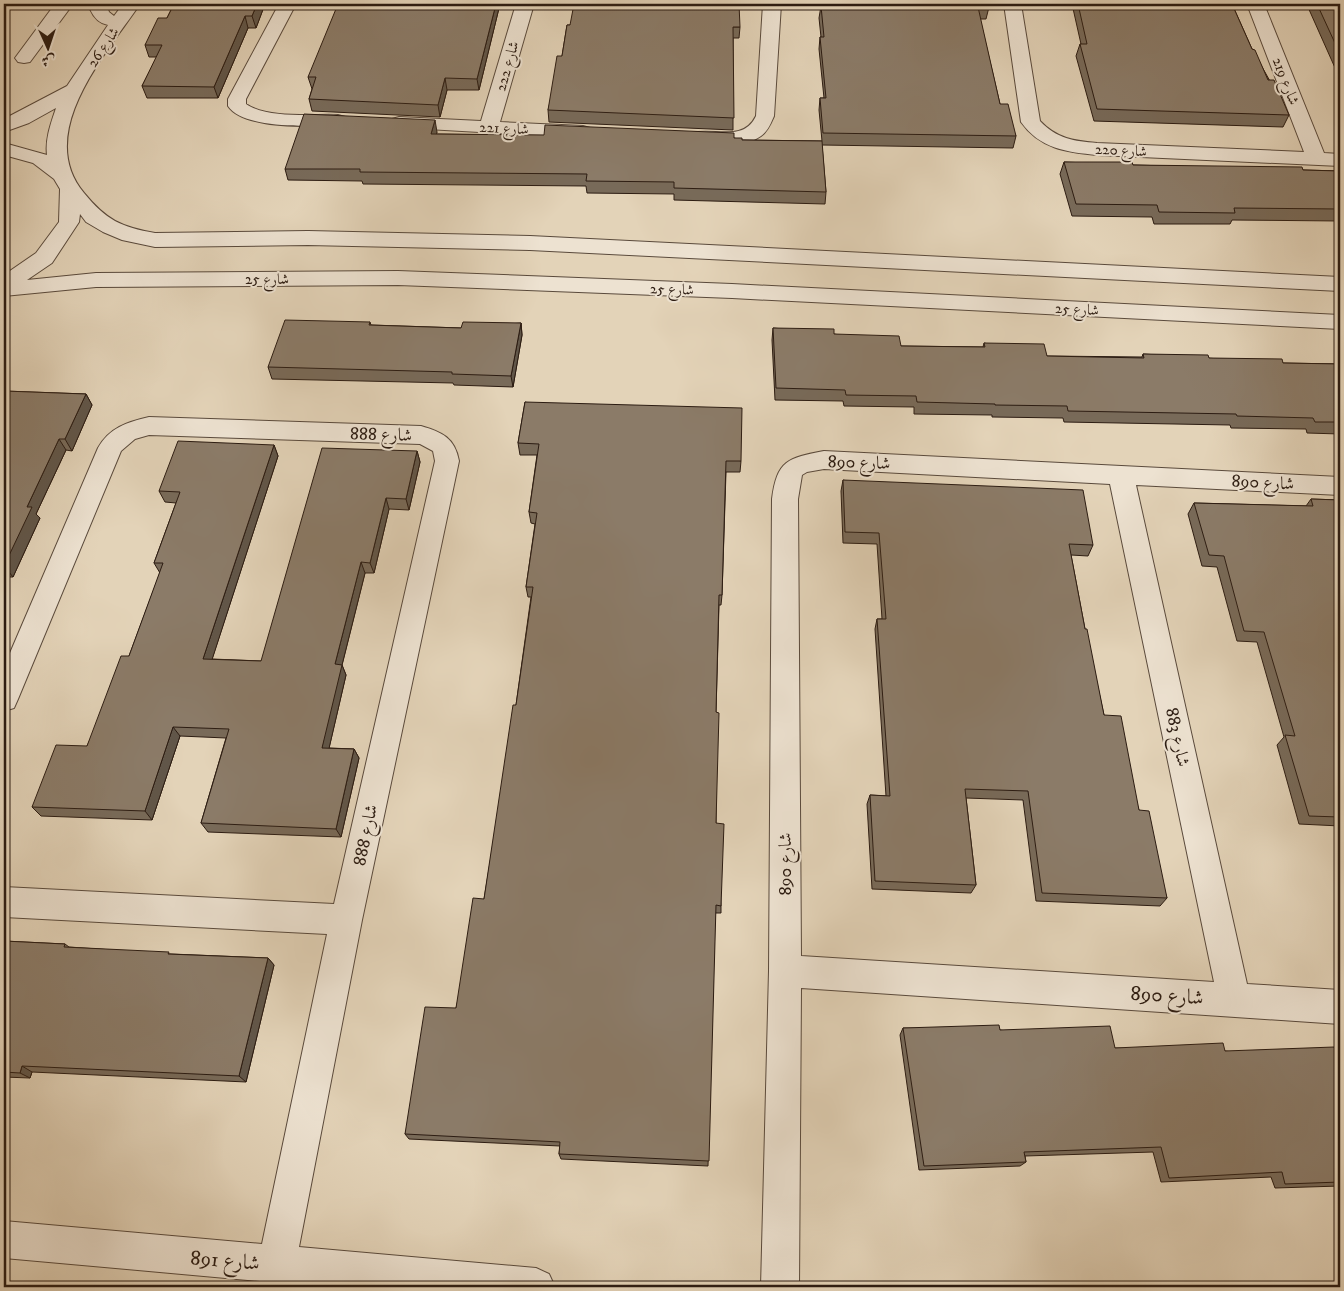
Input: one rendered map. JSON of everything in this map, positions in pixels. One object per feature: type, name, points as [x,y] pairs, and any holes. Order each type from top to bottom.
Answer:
[{"type":"street","points":[[24,58],[64,4]]},
{"type":"street","points":[[102,4],[99,9],[101,16],[107,20],[119,22]]},
{"type":"street","name":"شارع 26","points":[[66,182],[56,146],[60,123],[74,90],[131,4]]},
{"type":"street","points":[[287,4],[237,99],[238,106],[243,112],[263,117],[352,121]]},
{"type":"street","name":"شارع 222","points":[[489,127],[525,4]]},
{"type":"street","points":[[682,136],[730,138],[746,136],[756,133],[762,125],[765,116],[772,4]]},
{"type":"street","name":"شارع 220","points":[[1012,4],[1031,122],[1041,134],[1054,142],[1072,147],[1097,149],[1340,160]]},
{"type":"street","name":"شارع 219","points":[[1256,4],[1316,159]]},
{"type":"street","name":"شارع 26","points":[[4,126],[22,119],[74,90]]},
{"type":"street","name":"شارع 221","points":[[381,122],[604,132]]},
{"type":"street","points":[[4,149],[40,159],[66,182],[93,217],[128,236],[155,240],[308,238],[530,243],[1340,284]]},
{"type":"street","points":[[4,285],[44,258],[69,222],[66,182]]},
{"type":"street","points":[[630,287],[667,276],[935,289],[946,286],[950,277],[941,264]]},
{"type":"street","name":"شارع 25","points":[[4,289],[96,280],[398,278],[630,287],[1340,322]]},
{"type":"street","name":"شارع 888","points":[[4,699],[110,448],[115,440],[125,432],[149,426],[421,435],[436,439],[443,444],[447,461],[346,920],[277,1264]]},
{"type":"street","name":"شارع 890","points":[[780,1287],[785,971],[784,499],[787,476],[794,469],[805,464],[824,460],[1340,486]]},
{"type":"street","name":"شارع 883","points":[[1121,475],[1234,999]]},
{"type":"street","points":[[4,902],[346,920]]},
{"type":"street","name":"شارع 890","points":[[785,971],[1340,1007]]},
{"type":"street","name":"شارع 891","points":[[4,1240],[536,1287]]},
{"type":"building","points":[[174,4],[257,4],[252,16],[245,16],[214,87],[142,86],[162,45],[145,45],[158,18],[167,18]]},
{"type":"building","points":[[338,4],[496,4],[477,79],[445,78],[438,105],[309,99],[316,77],[308,77]]},
{"type":"building","points":[[574,4],[739,4],[740,27],[733,27],[734,118],[548,110],[557,56],[562,56],[567,25],[570,25]]},
{"type":"building","points":[[830,4],[988,4],[989,7],[978,7],[1000,104],[1008,104],[1016,136],[823,133],[820,98],[826,98],[820,37],[824,37],[821,6],[830,6]]},
{"type":"building","points":[[1078,4],[1232,4],[1252,49],[1255,50],[1268,80],[1274,80],[1289,115],[1097,109],[1080,44],[1087,44]]},
{"type":"building","points":[[1317,4],[1340,4],[1340,54]]},
{"type":"building","points":[[304,114],[435,120],[431,134],[544,135],[545,125],[734,133],[734,138],[742,138],[742,140],[822,141],[826,192],[674,188],[674,182],[586,181],[587,174],[360,172],[360,169],[285,169]]},
{"type":"building","points":[[1064,162],[1132,162],[1133,165],[1302,167],[1303,170],[1340,171],[1340,209],[1234,208],[1235,213],[1159,212],[1157,205],[1076,204]]},
{"type":"building","points":[[285,320],[370,322],[369,325],[461,328],[463,322],[521,323],[511,376],[452,374],[452,372],[268,367]]},
{"type":"building","points":[[773,328],[834,329],[834,334],[899,336],[901,346],[985,347],[984,343],[1044,344],[1047,356],[1144,358],[1143,354],[1208,355],[1209,358],[1282,359],[1283,363],[1340,364],[1340,422],[1315,422],[1313,418],[1237,416],[1236,414],[1068,411],[1067,406],[917,402],[916,396],[846,395],[845,390],[776,388]]},
{"type":"building","points":[[4,391],[86,394],[65,439],[59,439],[27,507],[32,507],[4,566]]},
{"type":"building","points":[[525,402],[742,408],[741,461],[726,461],[722,595],[719,595],[716,712],[719,713],[716,823],[724,824],[721,906],[716,905],[709,1161],[559,1154],[560,1142],[405,1134],[425,1007],[456,1008],[473,898],[484,899],[513,705],[516,705],[533,587],[526,587],[537,513],[529,512],[539,444],[518,443]]},
{"type":"building","points":[[178,441],[274,445],[203,659],[261,661],[322,448],[417,451],[406,499],[386,498],[370,563],[361,562],[335,664],[342,665],[322,748],[354,749],[336,829],[201,823],[229,729],[173,727],[145,811],[32,807],[56,745],[87,746],[121,656],[129,656],[163,563],[154,563],[180,492],[159,491]]},
{"type":"building","points":[[843,480],[1083,490],[1093,545],[1069,544],[1085,629],[1087,629],[1104,715],[1121,716],[1139,810],[1149,811],[1167,898],[1042,893],[1028,791],[965,789],[976,885],[875,881],[870,795],[890,796],[877,619],[886,619],[879,533],[845,532]]},
{"type":"building","points":[[1311,499],[1340,500],[1340,638],[1336,638],[1340,652],[1340,817],[1309,816],[1285,735],[1295,736],[1264,632],[1244,631],[1224,556],[1209,555],[1194,503],[1313,506]]},
{"type":"building","points":[[4,941],[65,944],[64,947],[169,952],[168,954],[268,958],[239,1076],[22,1066],[20,1073],[4,1072]]},
{"type":"building","points":[[999,1025],[1000,1030],[1110,1026],[1115,1048],[1223,1043],[1225,1051],[1334,1047],[1340,1065],[1340,1182],[1285,1184],[1282,1172],[1169,1178],[1161,1147],[1024,1152],[1026,1162],[924,1166],[903,1028]]}]
